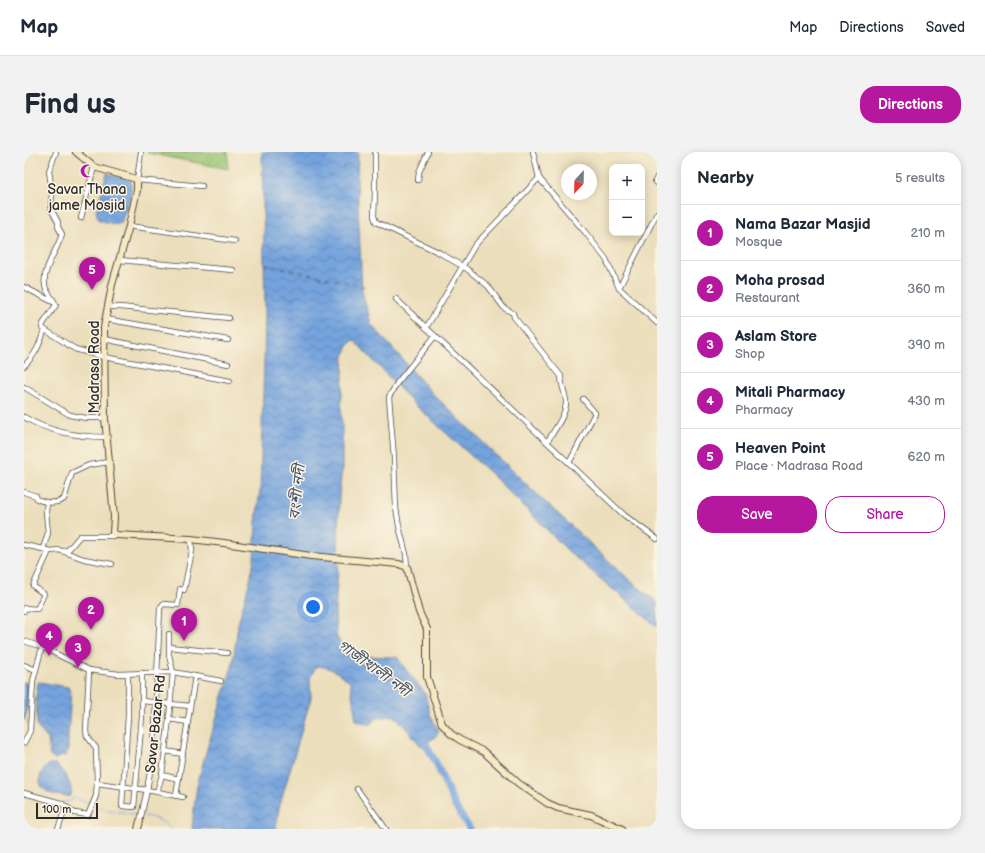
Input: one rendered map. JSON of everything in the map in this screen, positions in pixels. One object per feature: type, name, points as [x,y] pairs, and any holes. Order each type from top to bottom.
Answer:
[{"type":"street","points":[[24,366],[40,345],[44,330],[42,328],[43,324],[56,306],[45,286],[46,271],[60,243],[62,234],[58,227],[58,222],[52,212],[51,206],[52,192],[49,171],[56,152]]},
{"type":"street","points":[[76,152],[94,167],[136,180],[202,186]]},
{"type":"street","points":[[136,180],[141,152]]},
{"type":"street","points":[[375,152],[374,216],[376,222],[440,253],[461,267],[467,269],[488,286],[504,308],[513,313],[514,317],[561,376],[566,403],[562,416],[547,442]]},
{"type":"street","points":[[418,180],[419,172],[428,152]]},
{"type":"street","points":[[533,152],[539,178],[585,232],[606,260],[619,288],[657,324]]},
{"type":"street","points":[[81,218],[94,167]]},
{"type":"street","points":[[657,177],[655,181],[657,183]]},
{"type":"street","points":[[426,328],[475,245],[539,178]]},
{"type":"street","name":"Madrasa Road","points":[[113,535],[114,517],[105,418],[105,319],[129,226],[137,190],[136,180]]},
{"type":"street","points":[[619,288],[657,213]]},
{"type":"street","points":[[129,226],[235,241]]},
{"type":"street","points":[[119,260],[233,270]]},
{"type":"street","points":[[24,287],[55,303]]},
{"type":"street","points":[[396,299],[624,515],[657,539]]},
{"type":"street","points":[[107,307],[229,318]]},
{"type":"street","points":[[105,319],[228,340]]},
{"type":"street","points":[[44,330],[75,349],[104,357],[230,381]]},
{"type":"street","points":[[435,336],[396,384],[389,397],[396,508],[406,554],[407,566],[419,612],[426,629],[427,677],[442,724],[451,734],[484,752],[518,783],[547,803],[558,808],[591,815],[622,829]]},
{"type":"street","points":[[104,339],[228,364]]},
{"type":"street","points":[[24,387],[70,415],[86,418],[105,418]]},
{"type":"street","points":[[569,463],[595,413],[583,399]]},
{"type":"street","points":[[24,417],[48,429],[81,436],[107,437]]},
{"type":"street","points":[[24,492],[36,496],[37,499],[57,503],[64,499],[72,473],[89,465],[109,462]]},
{"type":"street","points":[[43,549],[48,533],[46,512],[47,502]]},
{"type":"street","points":[[24,545],[49,551],[61,551],[68,550],[80,536],[117,535],[191,539],[311,556],[407,566]]},
{"type":"street","points":[[138,829],[143,812],[154,748],[160,608],[162,604],[178,605],[192,551],[191,539]]},
{"type":"street","points":[[24,611],[25,608],[37,609],[44,594],[33,586],[49,551]]},
{"type":"street","points":[[61,551],[84,559],[112,564]]},
{"type":"street","name":"Savar Bazar Rd","points":[[157,792],[162,775],[173,672],[169,655],[169,634]]},
{"type":"street","points":[[24,641],[42,647],[88,670],[128,674],[173,672],[221,680]]},
{"type":"street","points":[[24,744],[30,731],[33,687],[42,647]]},
{"type":"street","points":[[169,647],[227,654]]},
{"type":"street","points":[[24,665],[36,670]]},
{"type":"street","points":[[24,793],[61,803],[74,813],[88,815],[96,796],[97,783],[96,748],[87,736],[86,732],[88,670]]},
{"type":"street","name":"Savar Bazar Rd","points":[[123,788],[122,806],[134,807],[142,717],[142,673]]},
{"type":"street","points":[[123,788],[128,716],[128,674]]},
{"type":"street","points":[[176,796],[195,676]]},
{"type":"street","points":[[142,701],[190,706]]},
{"type":"street","points":[[169,719],[188,722]]},
{"type":"street","points":[[165,751],[183,754]]},
{"type":"street","points":[[162,775],[179,778]]},
{"type":"street","points":[[97,783],[183,797]]},
{"type":"street","points":[[357,789],[386,829]]},
{"type":"street","points":[[58,829],[66,806]]},
{"type":"green space","points":[[228,152],[228,169],[147,153]]},
{"type":"water","name":"বংশী নদী","points":[[262,152],[358,152],[357,182],[362,290],[371,324],[433,394],[543,500],[633,583],[657,602],[657,627],[569,552],[490,473],[412,402],[354,340],[347,348],[344,357],[341,413],[342,468],[339,495],[338,567],[335,614],[337,637],[343,648],[357,656],[397,657],[425,693],[430,714],[439,732],[434,738],[421,746],[398,719],[392,715],[375,719],[370,725],[356,720],[350,682],[339,673],[326,667],[316,666],[310,678],[311,698],[279,808],[276,829],[192,829],[197,786],[233,663],[238,624],[254,559],[256,521],[260,490],[265,313]]},
{"type":"water","points":[[107,173],[131,180],[131,194],[121,223],[114,224],[99,220],[96,212]]},
{"type":"water","points":[[24,681],[28,685],[28,694],[24,721]]},
{"type":"water","points":[[38,682],[68,687],[71,692],[68,750],[65,756],[60,756],[55,760],[50,756],[48,739],[37,727],[36,697]]},
{"type":"water","points":[[49,764],[56,764],[65,774],[71,787],[71,796],[55,795],[43,788],[40,783],[40,778],[43,771]]},
{"type":"waterway","name":"গাজীখালী নদী","points":[[421,735],[437,765],[455,806],[470,829]]},
{"type":"waterway","points":[[63,802],[70,801],[74,798],[90,803]]},
{"type":"waterway","points":[[93,805],[102,809],[139,815]]},
{"type":"waterway","points":[[144,816],[158,820],[170,829]]},
{"type":"ferry route","points":[[264,264],[367,287]]},
{"type":"place","name":"Savar Thana jame Mosjid","points":[[87,171]]},
{"type":"place","name":"Heaven Point","points":[[92,290]]},
{"type":"place","name":"Moha prosad","points":[[91,630]]},
{"type":"place","name":"Nama Bazar Masjid","points":[[184,641]]},
{"type":"place","name":"Mitali Pharmacy","points":[[49,656]]},
{"type":"place","name":"Aslam Store","points":[[78,668]]}]
